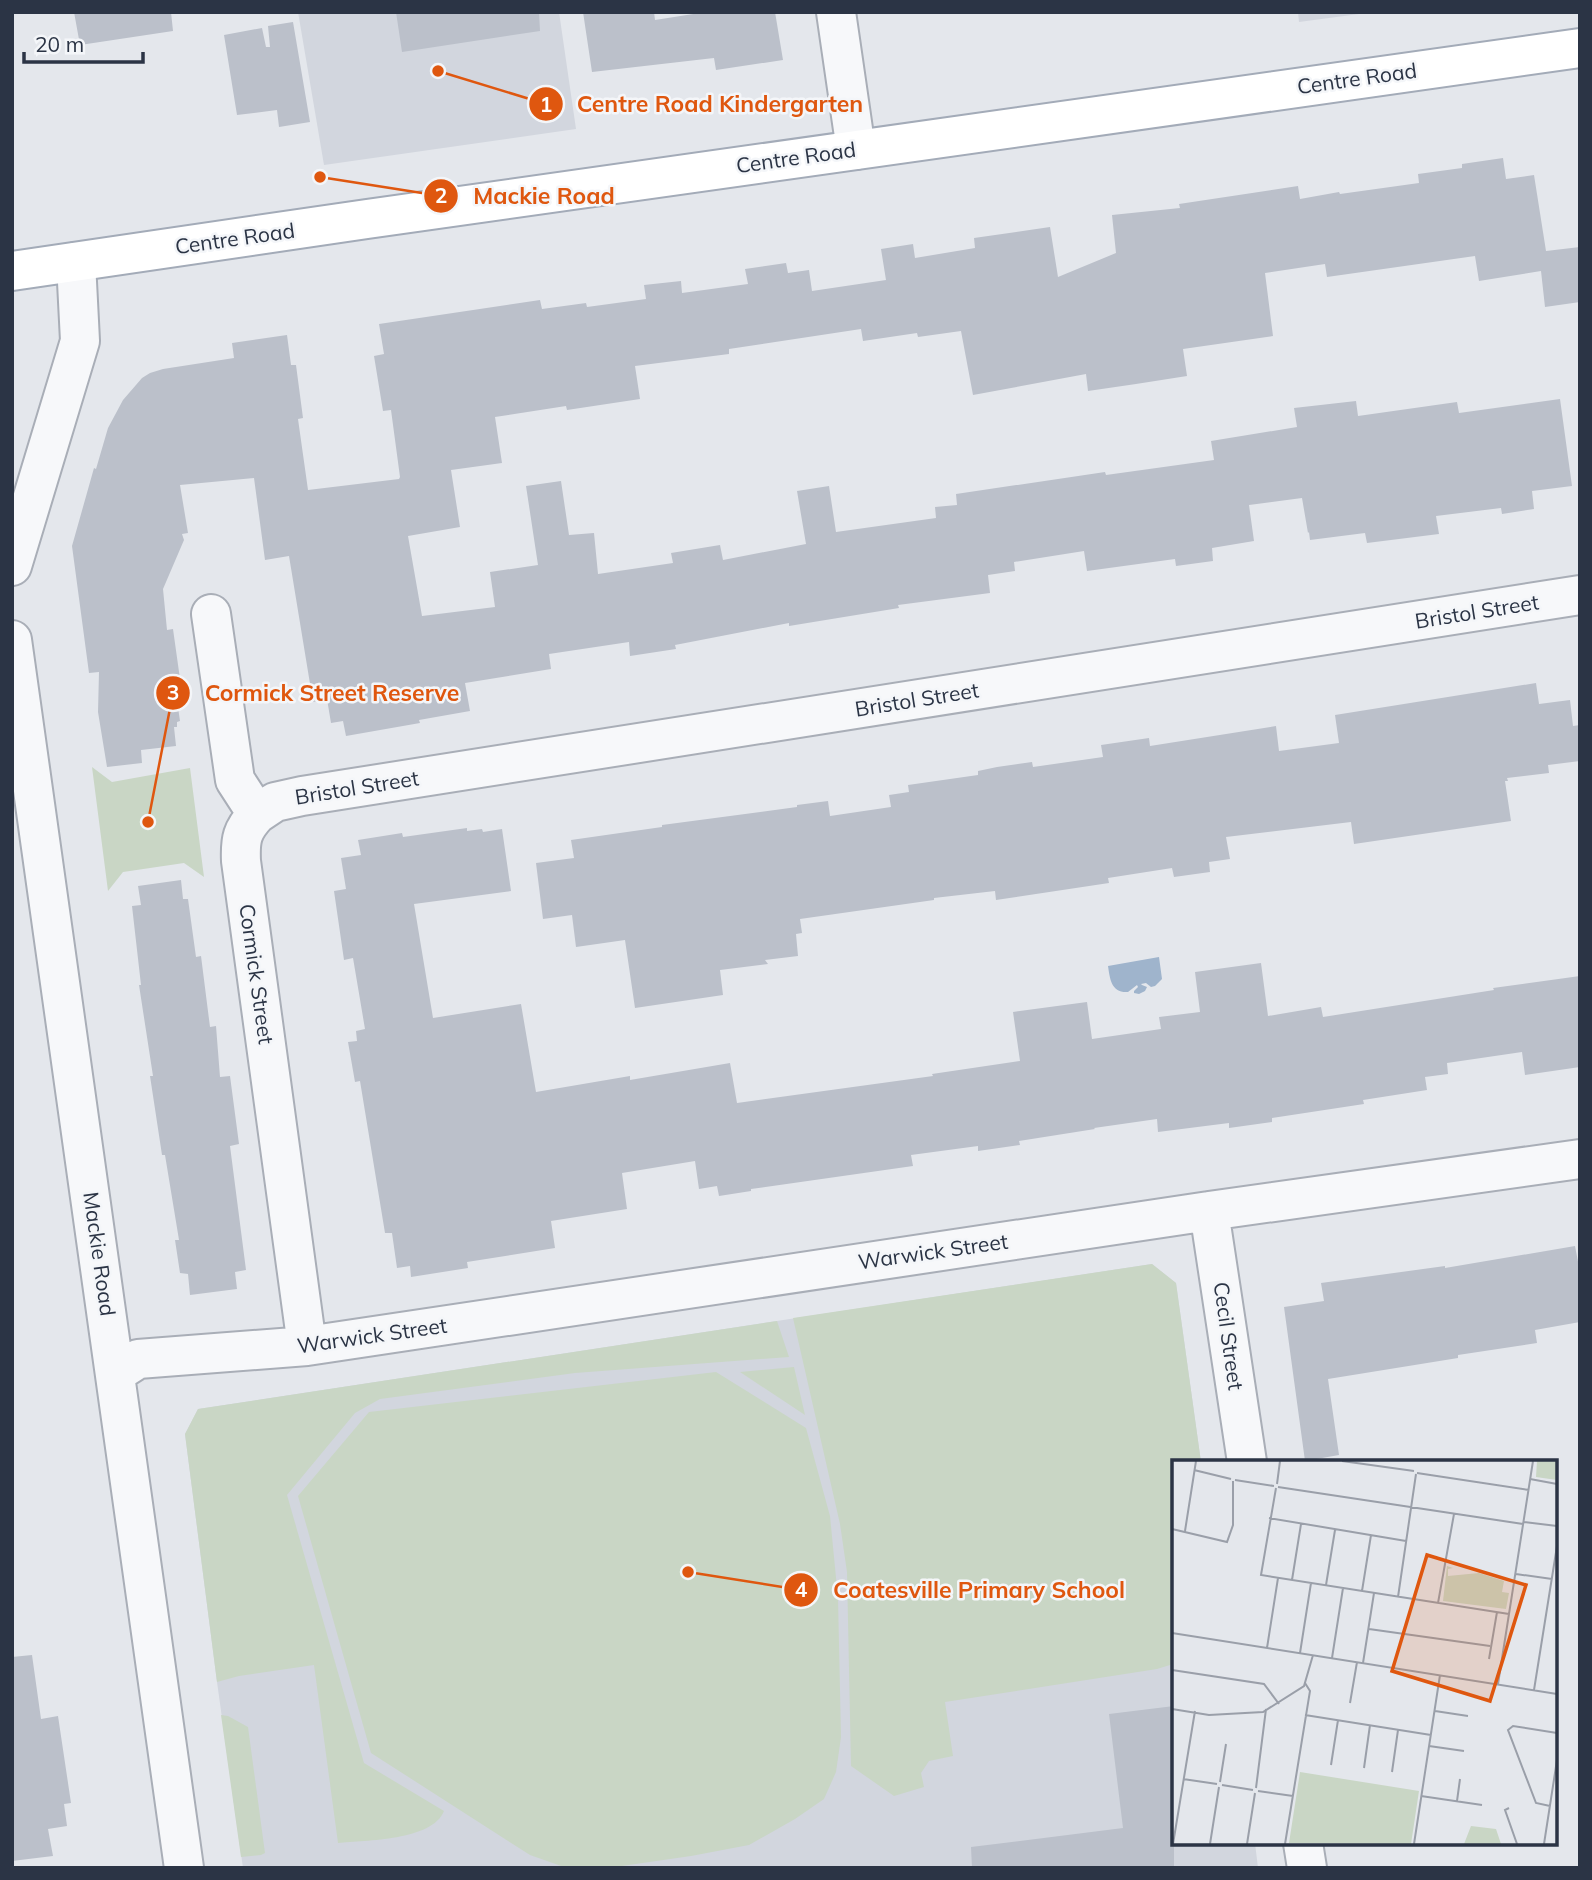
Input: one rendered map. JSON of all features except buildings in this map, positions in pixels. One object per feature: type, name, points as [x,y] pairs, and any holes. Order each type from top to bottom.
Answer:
[{"type":"main road","name":"Centre Road","points":[[12,271],[1580,48]]},
{"type":"street","points":[[836,12],[856,150]]},
{"type":"street","points":[[12,566],[80,341],[76,262]]},
{"type":"street","name":"Bristol Street","points":[[257,814],[275,802],[302,796],[1580,595]]},
{"type":"street","points":[[211,614],[235,780],[257,814]]},
{"type":"street","name":"Mackie Road","points":[[12,640],[184,1868]]},
{"type":"street","name":"Cormick Street","points":[[257,814],[242,835],[243,879],[297,1347]]},
{"type":"street","name":"Warwick Street","points":[[116,1373],[138,1359],[297,1347],[1209,1211],[1580,1159]]},
{"type":"street","name":"Cecil Street","points":[[1209,1211],[1247,1460]]},
{"type":"street","points":[[1303,1845],[1307,1868]]},
{"type":"shaded area","points":[[298,12],[559,12],[576,129],[324,165]]},
{"type":"shaded area","points":[[1298,12],[1374,12],[1299,22]]},
{"type":"shaded area","points":[[1152,1264],[1176,1283],[1201,1460],[1172,1460],[1172,1845],[1255,1845],[1258,1868],[243,1868],[185,1434],[198,1409]]},
{"type":"green space","points":[[92,767],[112,782],[190,768],[204,877],[184,863],[123,872],[108,891]]},
{"type":"green space","points":[[1152,1264],[1176,1283],[1201,1460],[1172,1460],[1172,1663],[1157,1669],[945,1702],[953,1756],[929,1761],[921,1773],[924,1787],[894,1796],[851,1766],[847,1572],[840,1524],[793,1318]]},
{"type":"green space","points":[[777,1321],[789,1357],[575,1373],[380,1399],[355,1413],[287,1495],[364,1763],[444,1811],[437,1821],[413,1834],[338,1843],[314,1665],[239,1676],[217,1682],[185,1434],[198,1409]]},
{"type":"green space","points":[[794,1367],[805,1415],[740,1372]]},
{"type":"green space","points":[[716,1372],[806,1428],[830,1516],[838,1598],[841,1737],[836,1772],[824,1799],[749,1845],[608,1868],[564,1867],[530,1855],[371,1753],[298,1496],[369,1412]]},
{"type":"green space","points":[[221,1715],[248,1727],[265,1853],[261,1855],[241,1857]]},
{"type":"water","points":[[1159,957],[1162,979],[1155,986],[1141,984],[1147,987],[1139,994],[1134,993],[1137,985],[1128,992],[1122,992],[1112,984],[1108,966]]},
{"type":"place","name":"Centre Road Kindergarten","points":[[438,71]]},
{"type":"place","name":"Mackie Road","points":[[320,177]]},
{"type":"place","name":"Cormick Street Reserve","points":[[148,822]]},
{"type":"place","name":"Coatesville Primary School","points":[[688,1572]]}]
